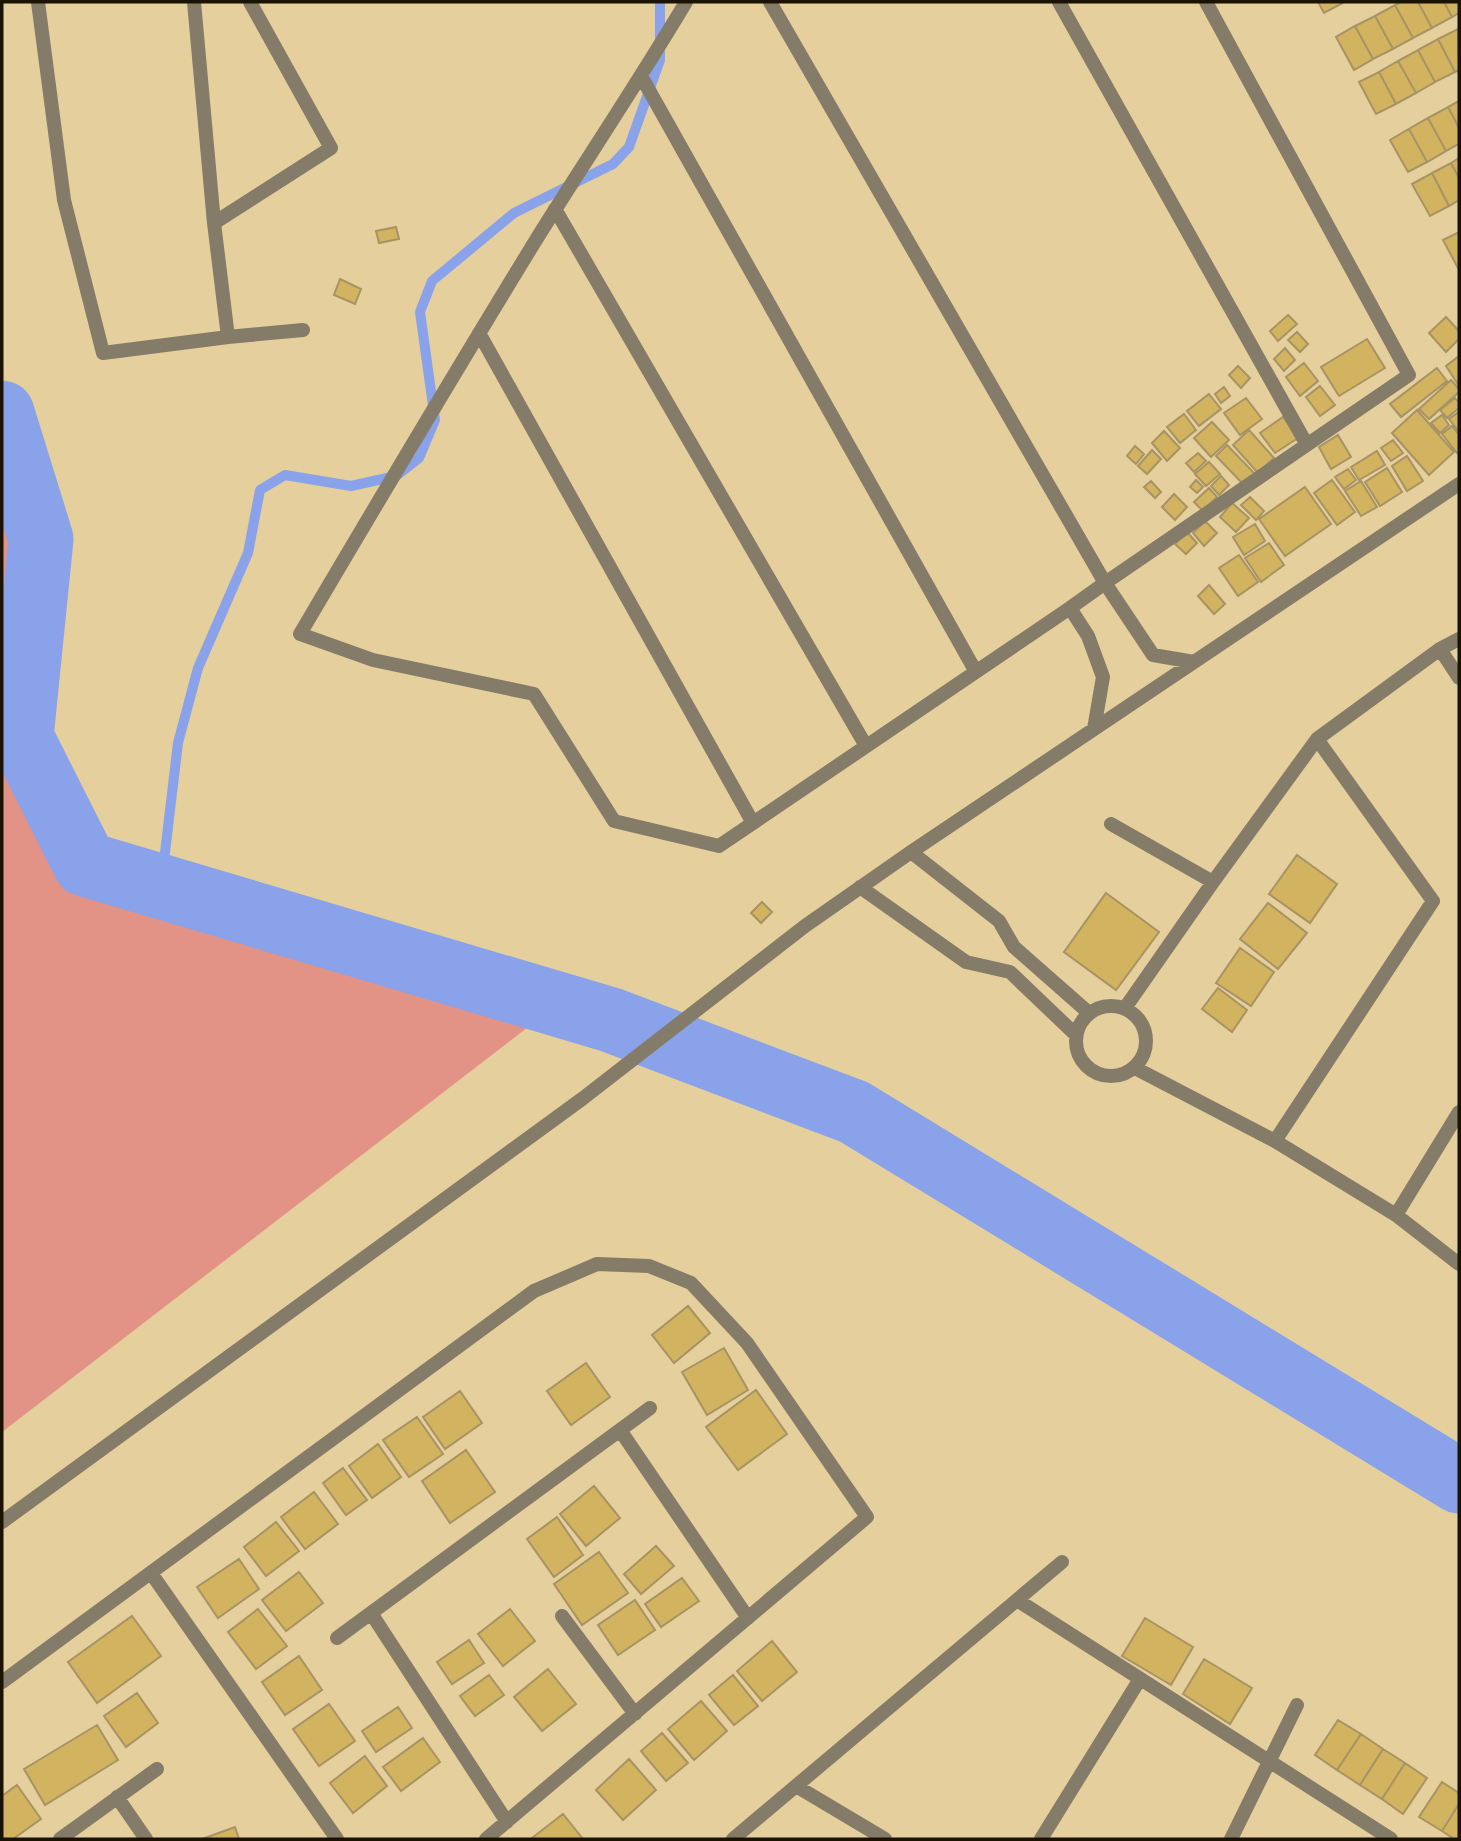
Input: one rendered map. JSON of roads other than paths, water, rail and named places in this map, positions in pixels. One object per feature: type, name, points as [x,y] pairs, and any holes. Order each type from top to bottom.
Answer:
[{"type":"street","points":[[38,2],[64,200],[103,353],[303,330]]},
{"type":"street","points":[[194,2],[214,223],[228,337]]},
{"type":"street","points":[[214,223],[331,148],[250,2]]},
{"type":"street","points":[[686,2],[479,332],[300,634],[373,660],[534,694],[614,821],[719,846],[1409,375],[1206,2]]},
{"type":"street","points":[[770,2],[1105,583],[1153,655],[1194,662]]},
{"type":"street","points":[[1059,2],[1307,445]]},
{"type":"street","points":[[641,76],[976,672]]},
{"type":"street","points":[[555,209],[866,746]]},
{"type":"street","points":[[479,332],[753,823]]},
{"type":"street","points":[[2,1522],[582,1099],[859,887],[1459,484]]},
{"type":"street","points":[[1070,608],[1088,636],[1102,677],[1094,729]]},
{"type":"street","points":[[1125,1009],[1317,739],[1440,649],[1459,639]]},
{"type":"street","points":[[1440,649],[1459,678]]},
{"type":"street","points":[[1275,1141],[1433,901],[1317,739]]},
{"type":"street","points":[[1111,824],[1213,882]]},
{"type":"street","points":[[911,852],[999,921],[1014,947],[1089,1013]]},
{"type":"street","points":[[859,887],[966,962],[1010,972],[1076,1035]]},
{"type":"street","points":[[1112,1005],[1125,1009],[1137,1016],[1144,1029],[1146,1043],[1143,1056],[1135,1068],[1122,1075],[1107,1077],[1093,1072],[1082,1062],[1076,1048],[1080,1023],[1089,1013],[1100,1007],[1112,1005]]},
{"type":"street","points":[[1135,1068],[1275,1141],[1396,1215],[1459,1264]]},
{"type":"street","points":[[1396,1215],[1459,1112]]},
{"type":"street","points":[[2,1682],[534,1291],[597,1264],[649,1266],[691,1283],[747,1343],[867,1517],[486,1839]]},
{"type":"street","points":[[337,1638],[650,1408]]},
{"type":"street","points":[[620,1430],[748,1618]]},
{"type":"street","points":[[733,1839],[1062,1562]]},
{"type":"street","points":[[151,1573],[337,1839]]},
{"type":"street","points":[[1017,1600],[1391,1839]]},
{"type":"street","points":[[370,1613],[507,1822]]},
{"type":"street","points":[[562,1616],[635,1714]]},
{"type":"street","points":[[1041,1839],[1140,1679]]},
{"type":"street","points":[[1231,1839],[1297,1705]]},
{"type":"street","points":[[60,1839],[157,1769]]},
{"type":"street","points":[[796,1786],[886,1839]]},
{"type":"street","points":[[117,1797],[146,1839]]},
{"type":"waterway","points":[[161,886],[178,743],[198,668],[248,553],[260,490],[285,475],[351,486],[396,476],[419,458],[435,420],[420,312],[432,281],[514,213],[613,164],[629,147],[660,60],[660,2]]},
{"type":"waterway","points":[[2,413],[41,539],[21,737],[85,864],[611,1020],[854,1112],[1459,1481]]}]
